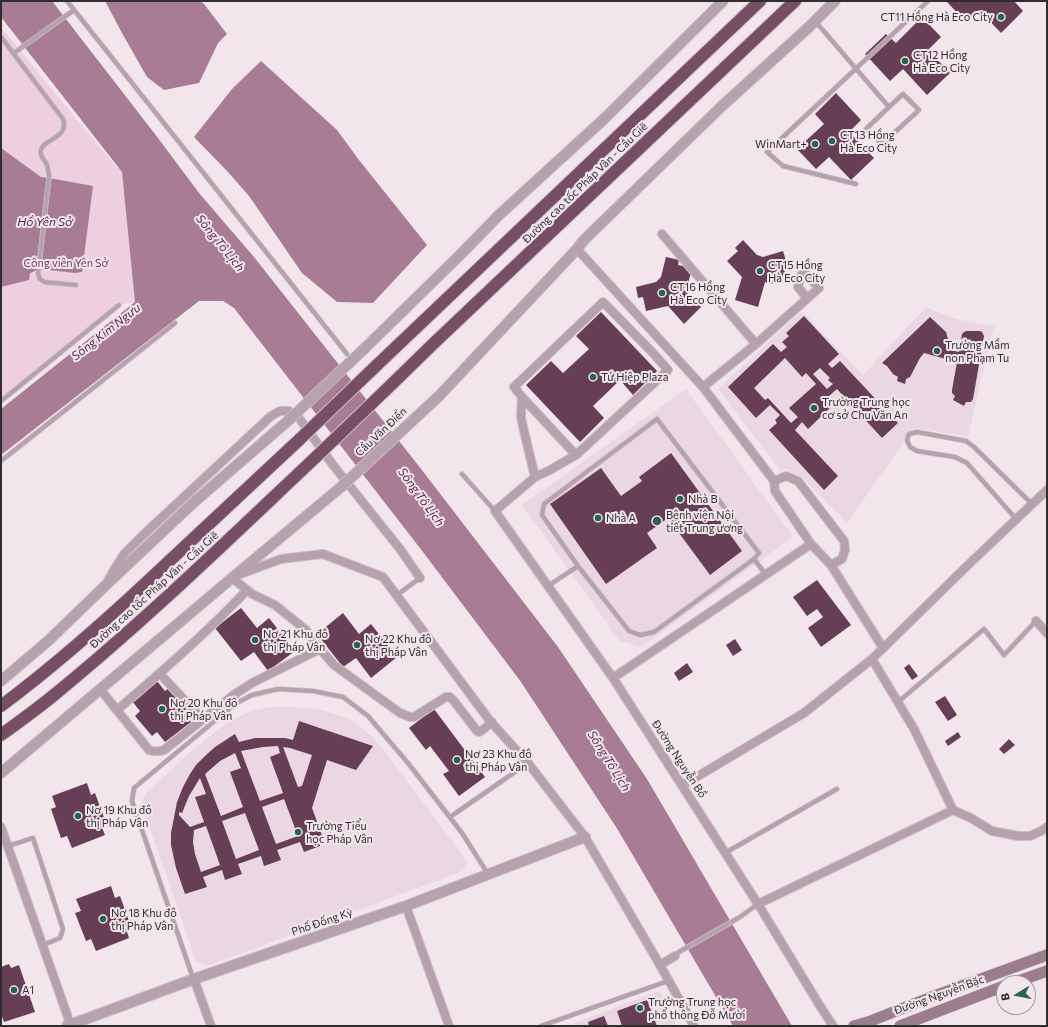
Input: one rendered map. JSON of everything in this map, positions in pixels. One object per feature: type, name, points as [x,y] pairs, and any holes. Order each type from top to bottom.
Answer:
[{"type":"highway","name":"Đường cao tốc Pháp Vân - Cầu Giẽ","points":[[1,706],[96,629],[208,526],[760,1]]},
{"type":"highway","name":"Đường cao tốc Pháp Vân - Cầu Giẽ","points":[[1,735],[115,644],[192,574],[795,1]]},
{"type":"main road","name":"Đường Nguyễn Bặc","points":[[854,1026],[1047,955]]},
{"type":"main road","points":[[1036,975],[1047,971]]},
{"type":"main road","name":"Đường Nguyễn Bặc","points":[[900,1026],[996,989]]},
{"type":"street","points":[[1,681],[48,641],[193,503],[290,419],[364,349],[499,215],[604,119],[722,1]]},
{"type":"street","name":"Cầu Văn Điển","points":[[1,773],[341,487],[439,396],[584,240],[722,106],[835,1]]},
{"type":"street","points":[[662,234],[756,344]]},
{"type":"street","points":[[577,249],[703,388],[774,481],[775,490],[811,544],[831,565],[883,648]]},
{"type":"street","points":[[703,388],[756,344],[807,298]]},
{"type":"street","points":[[495,511],[535,477],[576,455],[668,370],[603,302],[514,387],[576,455]]},
{"type":"street","points":[[522,397],[521,417],[535,477]]},
{"type":"street","points":[[107,584],[124,554],[271,416],[280,411],[289,411],[299,418],[333,465],[400,549],[420,578]]},
{"type":"street","points":[[774,481],[786,476],[798,481],[844,541],[845,550],[842,559],[831,565]]},
{"type":"street","points":[[683,785],[804,713],[872,659],[1047,490]]},
{"type":"street","name":"Đường Nguyễn Bồ","points":[[495,511],[613,678],[683,785],[833,1026]]},
{"type":"street","points":[[613,678],[811,544]]},
{"type":"street","points":[[232,578],[281,559],[323,554],[383,577],[492,722],[528,763],[584,837],[669,980],[694,1026]]},
{"type":"street","points":[[232,578],[252,594],[275,605],[306,630],[334,665],[400,713],[414,717],[446,697],[450,697],[476,731],[481,731],[492,722]]},
{"type":"street","points":[[117,710],[160,674],[221,618],[248,590]]},
{"type":"street","points":[[1036,621],[1047,633]]},
{"type":"street","points":[[100,689],[149,750],[154,752],[164,750],[235,694],[252,683],[320,649]]},
{"type":"street","points":[[872,659],[914,729],[953,810],[971,818],[992,831],[1018,836],[1030,836],[1047,827]]},
{"type":"street","points":[[160,674],[203,720]]},
{"type":"street","points":[[758,904],[953,810]]},
{"type":"street","points":[[1,827],[43,945],[69,1026]]},
{"type":"street","name":"Phố Đống Kỳ","points":[[69,1026],[194,980],[406,906],[584,837]]},
{"type":"street","points":[[406,906],[448,1024],[439,1026]]},
{"type":"street","points":[[660,965],[677,954]]},
{"type":"street","points":[[194,980],[211,1026]]},
{"type":"lane","points":[[67,1],[347,354]]},
{"type":"lane","points":[[856,184],[783,166],[767,152],[928,1]]},
{"type":"lane","points":[[14,53],[74,10]]},
{"type":"lane","points":[[815,21],[889,107]]},
{"type":"lane","points":[[1,37],[65,123],[64,129],[42,147],[40,151],[47,164],[49,177],[38,274],[40,279],[44,282],[76,284]]},
{"type":"lane","points":[[903,94],[919,110],[882,144],[866,129],[889,107],[903,94]]},
{"type":"lane","points":[[1,401],[119,305]]},
{"type":"lane","points":[[1,461],[175,323]]},
{"type":"lane","points":[[657,419],[760,553],[754,559],[654,632],[640,635],[628,631],[578,566],[542,515],[544,504],[657,419]]},
{"type":"lane","points":[[1016,519],[968,463],[955,457],[917,451],[910,447],[907,440],[909,434],[917,432],[966,441],[1032,504]]},
{"type":"lane","points":[[462,474],[495,511]]},
{"type":"lane","points":[[754,559],[766,575]]},
{"type":"lane","points":[[548,586],[578,566]]},
{"type":"lane","points":[[397,595],[420,578]]},
{"type":"lane","points":[[898,702],[984,629],[1004,655],[1036,621]]},
{"type":"lane","points":[[194,980],[132,801],[134,788],[235,704],[252,695],[278,689],[313,691],[343,697],[368,716],[408,763],[462,833],[488,874]]},
{"type":"lane","points":[[450,817],[528,763]]},
{"type":"lane","points":[[725,853],[837,789]]},
{"type":"lane","points":[[8,847],[33,838],[63,929],[60,938],[43,945]]},
{"type":"lane","points":[[677,954],[740,917],[758,904]]},
{"type":"lane","points":[[541,1026],[669,980]]},
{"type":"shaded area","name":"Trường Trung học cơ sở Chu Văn An","points":[[926,307],[955,319],[994,326],[968,436],[914,428],[847,523],[802,477],[786,470],[781,471],[718,389],[802,311],[863,375]]},
{"type":"shaded area","name":"Bệnh viện Nội tiết Trung ương","points":[[686,389],[793,537],[641,647],[620,641],[522,505]]},
{"type":"shaded area","name":"Trường Tiểu học Pháp Vân","points":[[269,707],[318,709],[348,718],[372,736],[467,861],[463,871],[207,966],[196,961],[141,802],[147,792],[191,751],[228,722],[249,712]]},
{"type":"shaded area","name":"Trường Trung học phổ thông Đỗ Mười","points":[[659,991],[677,1026],[566,1026]]},
{"type":"green space","name":"Công viên Yên Sở","points":[[1,27],[116,167],[124,171],[135,302],[119,305],[1,401]]},
{"type":"water","points":[[1,1],[52,1],[199,193],[254,257],[418,465],[558,647],[647,779],[792,1026],[733,1026],[618,830],[521,682],[423,552],[234,308],[223,301],[199,301],[1,455],[1,409],[135,302],[122,172],[1,17]]},
{"type":"water","points":[[105,1],[200,1],[227,34],[218,43],[199,83],[164,90],[147,77]]},
{"type":"water","points":[[261,61],[337,130],[427,245],[373,303],[337,302],[302,273],[249,196],[194,137],[232,89]]},
{"type":"water","name":"Hồ Yên Sở","points":[[1,148],[41,177],[93,186],[82,272],[75,273],[40,269],[30,273],[29,280],[1,287]]},
{"type":"building","name":"CT11 Hồng Hà Eco City","points":[[1014,1],[1023,11],[1001,33],[979,10],[966,22],[947,2]]},
{"type":"building","name":"CT12 Hồng Hà Eco City","points":[[922,17],[941,37],[928,50],[950,73],[927,95],[903,69],[890,81],[865,54],[886,34],[896,43]]},
{"type":"building","name":"CT13 Hồng Hà Eco City","points":[[836,93],[861,120],[849,132],[874,158],[851,180],[829,157],[816,169],[797,149],[824,124],[815,114]]},
{"type":"building","name":"CT15 Hồng Hà Eco City","points":[[743,240],[757,255],[763,257],[783,251],[787,264],[783,266],[787,279],[771,284],[765,282],[758,307],[735,300],[742,277],[727,261],[738,251],[735,248]]},
{"type":"building","name":"CT16 Hồng Hà Eco City","points":[[666,257],[679,260],[678,265],[692,268],[688,284],[683,289],[701,307],[684,324],[668,306],[646,311],[643,297],[638,298],[636,287],[656,282],[661,277]]},
{"type":"building","name":"Tứ Hiệp Plaza","points":[[601,312],[657,371],[633,395],[620,380],[593,406],[604,418],[580,442],[526,385],[551,361],[563,373],[589,349],[576,336]]},
{"type":"building","points":[[804,316],[839,354],[828,364],[832,368],[840,361],[898,423],[882,438],[837,389],[829,396],[835,403],[808,429],[802,422],[795,430],[838,476],[824,490],[769,430],[777,423],[775,420],[780,415],[770,405],[756,418],[728,387],[773,344],[781,352],[787,347],[782,342],[789,336],[786,333]],"holes":[[[785,358],[802,377],[806,373],[816,384],[789,408],[798,417],[791,423],[768,398],[765,400],[754,388]],[[820,368],[830,378],[828,380],[833,384],[827,389],[813,374]]]},
{"type":"building","points":[[930,317],[946,332],[950,350],[959,352],[962,334],[966,331],[980,331],[984,336],[973,399],[971,402],[966,402],[964,406],[953,400],[955,396],[952,393],[952,390],[957,362],[924,353],[910,377],[906,379],[905,384],[897,381],[898,377],[882,363]]},
{"type":"building","points":[[671,453],[742,551],[710,575],[668,518],[647,533],[657,548],[606,584],[550,504],[601,468],[621,496],[642,481],[639,477]]},
{"type":"building","points":[[817,580],[851,625],[821,647],[808,628],[823,617],[817,609],[807,616],[793,597]]},
{"type":"building","name":"Nơ 21 Khu đô thị Pháp Vân","points":[[241,608],[257,628],[269,618],[295,651],[268,671],[254,652],[241,661],[215,628]]},
{"type":"building","name":"Nơ 22 Khu đô thị Pháp Vân","points":[[343,613],[359,634],[371,624],[397,657],[371,678],[356,658],[343,667],[317,634]]},
{"type":"building","points":[[735,639],[742,650],[733,656],[726,645]]},
{"type":"building","points":[[687,663],[693,672],[679,681],[674,673]]},
{"type":"building","points":[[909,664],[918,676],[912,680],[904,668]]},
{"type":"building","name":"Nơ 20 Khu đô thị Pháp Vân","points":[[157,681],[165,691],[171,686],[188,707],[183,712],[191,722],[165,742],[157,732],[152,736],[135,716],[140,711],[132,701]]},
{"type":"building","points":[[945,696],[957,715],[948,721],[935,702]]},
{"type":"building","name":"Nơ 23 Khu đô thị Pháp Vân","points":[[434,709],[485,777],[459,796],[443,774],[449,771],[430,746],[426,750],[409,728]]},
{"type":"building","points":[[299,721],[373,746],[356,770],[327,760],[312,808],[324,841],[319,843],[320,846],[304,852],[300,842],[277,850],[281,860],[264,866],[261,856],[238,864],[242,874],[225,880],[222,870],[203,877],[207,887],[185,894],[176,868],[171,845],[171,833],[177,802],[183,787],[196,765],[215,747],[235,734],[239,742],[255,738],[285,738],[293,740]],"holes":[[[278,746],[280,753],[270,757],[283,793],[260,801],[241,751]],[[283,747],[312,755],[302,786],[298,787]],[[235,753],[241,768],[230,772],[243,807],[221,816],[205,774],[220,761]],[[200,778],[206,794],[195,797],[204,822],[190,827],[179,815],[179,812],[182,813],[189,796]],[[284,799],[298,836],[276,844],[262,807]],[[245,813],[259,850],[236,859],[222,821]],[[206,826],[220,865],[201,872],[193,842],[194,830]]]},
{"type":"building","points":[[958,732],[961,737],[948,746],[945,741]]},
{"type":"building","points":[[1009,739],[1015,745],[1004,754],[999,749]]},
{"type":"building","name":"Nơ 19 Khu đô thị Pháp Vân","points":[[87,783],[91,795],[95,793],[106,823],[101,825],[105,835],[72,848],[67,836],[61,838],[51,809],[56,807],[52,796]]},
{"type":"building","name":"Nơ 18 Khu đô thị Pháp Vân","points":[[111,886],[115,898],[120,896],[130,924],[125,926],[129,938],[96,951],[91,939],[86,941],[75,913],[81,911],[76,899]]},
{"type":"building","name":"A1","points":[[9,964],[11,968],[19,965],[35,1012],[4,1022],[1,1014],[1,967]]},
{"type":"building","points":[[647,1000],[657,1026],[622,1026],[617,1011]]},
{"type":"building","points":[[604,1016],[608,1026],[589,1026],[588,1022]]},
{"type":"place","name":"CT11 Hồng Hà Eco City","points":[[1001,17]]},
{"type":"place","name":"CT12 Hồng Hà Eco City","points":[[905,61]]},
{"type":"place","name":"CT13 Hồng Hà Eco City","points":[[832,141]]},
{"type":"place","name":"WinMart+","points":[[815,144]]},
{"type":"place","name":"CT15 Hồng Hà Eco City","points":[[760,271]]},
{"type":"place","name":"CT16 Hồng Hà Eco City","points":[[662,293]]},
{"type":"place","name":"Trường Mầm non Phạm Tu","points":[[937,351]]},
{"type":"place","name":"Tứ Hiệp Plaza","points":[[593,377]]},
{"type":"place","name":"Trường Trung học cơ sở Chu Văn An","points":[[814,408]]},
{"type":"place","name":"Nhà B","points":[[680,499]]},
{"type":"place","name":"Nhà A","points":[[598,518]]},
{"type":"place","name":"Bệnh viện Nội tiết Trung ương","points":[[657,521]]},
{"type":"place","name":"Nơ 21 Khu đô thị Pháp Vân","points":[[255,640]]},
{"type":"place","name":"Nơ 22 Khu đô thị Pháp Vân","points":[[357,645]]},
{"type":"place","name":"Nơ 20 Khu đô thị Pháp Vân","points":[[162,709]]},
{"type":"place","name":"Nơ 23 Khu đô thị Pháp Vân","points":[[457,760]]},
{"type":"place","name":"Nơ 19 Khu đô thị Pháp Vân","points":[[78,816]]},
{"type":"place","name":"Trường Tiểu học Pháp Vân","points":[[298,832]]},
{"type":"place","name":"Nơ 18 Khu đô thị Pháp Vân","points":[[103,919]]},
{"type":"place","name":"A1","points":[[14,990]]},
{"type":"place","name":"Trường Trung học phổ thông Đỗ Mười","points":[[640,1008]]},
{"type":"water label","name":"Sông Tô Lịch","points":[[220,243]]},
{"type":"water label","name":"Sông Kim Ngưu","points":[[106,332]]},
{"type":"water label","name":"Sông Tô Lịch","points":[[421,497]]},
{"type":"water label","name":"Sông Tô Lịch","points":[[609,761]]}]
